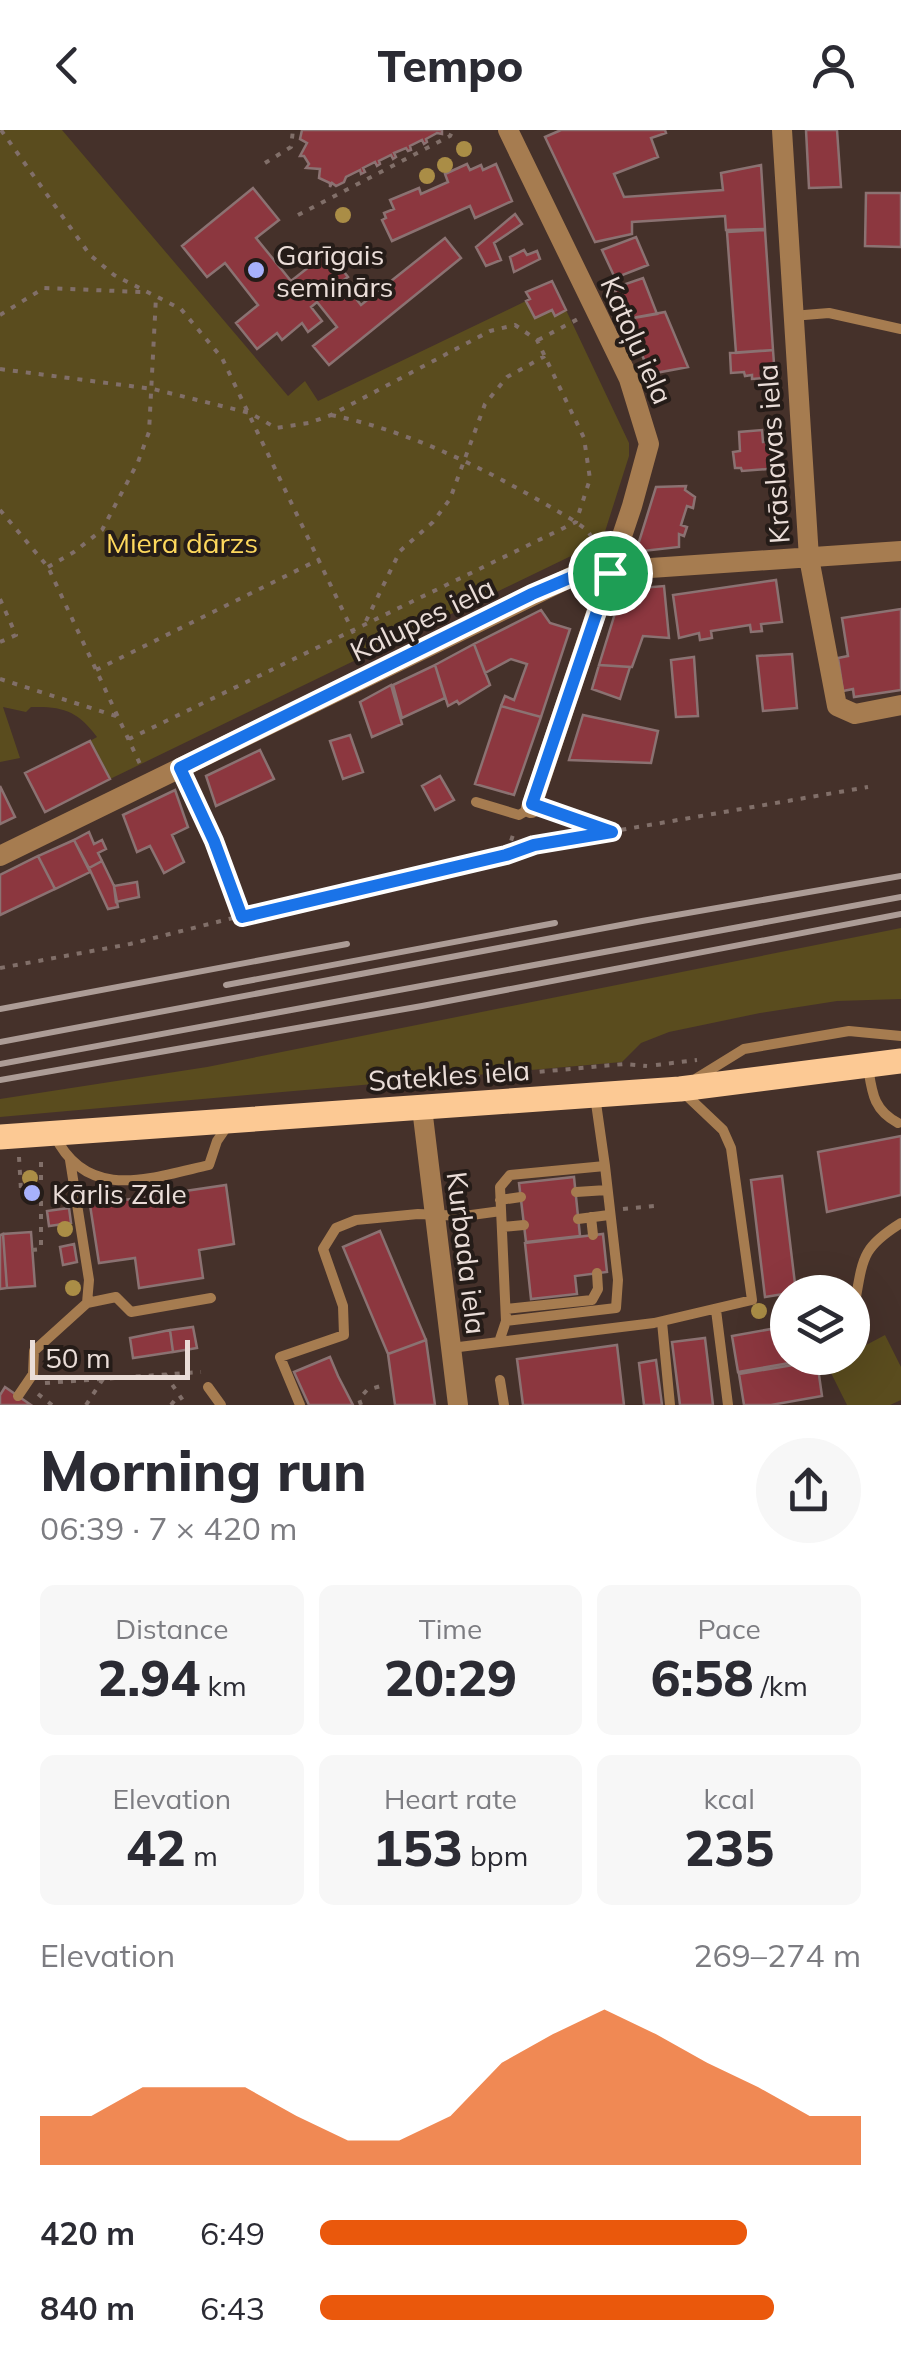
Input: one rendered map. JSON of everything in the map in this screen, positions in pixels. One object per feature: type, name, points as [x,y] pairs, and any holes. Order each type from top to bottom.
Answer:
[{"type":"main road","name":"Satekles iela","points":[[0,1137],[680,1090],[901,1062]]},
{"type":"street","name":"Katoļu iela","points":[[508,130],[629,379],[647,431],[646,458],[610,573],[527,809]]},
{"type":"street","name":"Krāslavas iela","points":[[782,130],[808,558],[837,706],[854,714],[901,706]]},
{"type":"street","name":"Kalupes iela","points":[[0,856],[572,577],[901,551]]},
{"type":"street","name":"Kurbada iela","points":[[422,1108],[458,1405]]},
{"type":"lane","points":[[791,316],[829,314],[901,329]]},
{"type":"lane","points":[[180,768],[214,841]]},
{"type":"lane","points":[[476,802],[527,809]]},
{"type":"lane","points":[[451,1348],[662,1322],[752,1300],[731,1148],[723,1130],[680,1090],[744,1049],[849,1031],[901,1036]]},
{"type":"lane","points":[[868,1066],[873,1101],[898,1124]]},
{"type":"lane","points":[[506,1315],[616,1308],[618,1280],[595,1095]]},
{"type":"lane","points":[[54,1133],[70,1160],[92,1178],[112,1181],[209,1165],[217,1141],[233,1118]]},
{"type":"lane","points":[[70,1160],[89,1280],[88,1304]]},
{"type":"lane","points":[[499,1342],[506,1315],[500,1187],[510,1175],[605,1166]]},
{"type":"lane","points":[[576,1192],[606,1190]]},
{"type":"lane","points":[[300,1405],[280,1357],[344,1335],[343,1306],[323,1249],[336,1228],[356,1220],[434,1216],[521,1198]]},
{"type":"lane","points":[[593,1235],[585,1218],[609,1212]]},
{"type":"lane","points":[[860,1275],[874,1239],[901,1223]]},
{"type":"lane","points":[[502,1228],[524,1225]]},
{"type":"lane","points":[[506,1315],[592,1300],[598,1289],[597,1273]]},
{"type":"lane","points":[[18,1396],[33,1374],[34,1350],[88,1304],[116,1297],[131,1312],[211,1298]]},
{"type":"lane","points":[[716,1310],[728,1405]]},
{"type":"lane","points":[[662,1322],[670,1405]]},
{"type":"lane","points":[[500,1380],[504,1405]]},
{"type":"lane","points":[[208,1387],[221,1405]]},
{"type":"path","points":[[1,130],[90,255],[114,275],[181,309],[222,358],[365,656]]},
{"type":"path","points":[[265,163],[291,147],[293,130]]},
{"type":"path","points":[[298,215],[450,136],[452,130]]},
{"type":"path","points":[[0,315],[44,288],[148,293]]},
{"type":"path","points":[[48,567],[102,530],[119,504],[149,432],[156,297]]},
{"type":"path","points":[[537,340],[578,320]]},
{"type":"path","points":[[0,370],[153,389],[250,413],[276,428],[331,415],[490,331],[514,324],[537,340],[584,438],[590,479],[576,522],[129,739]]},
{"type":"path","points":[[364,624],[400,551],[433,522],[450,499],[485,404],[507,377],[545,356]]},
{"type":"path","points":[[331,415],[405,434],[462,461],[576,522],[595,543]]},
{"type":"path","points":[[0,510],[48,567],[142,768]]},
{"type":"path","points":[[96,670],[320,559]]},
{"type":"path","points":[[0,599],[16,636],[0,642]]},
{"type":"path","points":[[0,679],[120,717]]},
{"type":"path","points":[[0,968],[130,944],[506,855],[534,845],[868,788]]},
{"type":"path","points":[[506,855],[527,809],[612,832]]},
{"type":"path","points":[[214,841],[242,917]]},
{"type":"path","points":[[32,1250],[42,1249],[41,1156]]},
{"type":"path","points":[[19,1157],[21,1190],[42,1188]]},
{"type":"path","points":[[609,1212],[654,1206]]},
{"type":"path","points":[[26,1384],[204,1372]]},
{"type":"path","points":[[165,1374],[186,1405]]},
{"type":"path","points":[[86,1405],[103,1379]]},
{"type":"path","points":[[361,1405],[359,1398],[367,1390],[381,1386]]},
{"type":"path","points":[[171,1405],[179,1395]]},
{"type":"green space","name":"Miera dārzs","points":[[0,130],[62,130],[288,396],[305,381],[318,401],[526,301],[535,318],[552,310],[555,315],[566,310],[629,443],[629,456],[602,541],[110,779],[90,741],[97,737],[90,728],[69,712],[52,708],[31,707],[26,712],[3,707],[20,758],[0,762]]},
{"type":"green space","points":[[901,928],[901,999],[837,1001],[669,1032],[641,1043],[622,1062],[0,1117],[0,1099],[207,1067]]},
{"type":"green space","points":[[885,1335],[901,1367],[901,1400],[890,1405],[847,1405],[832,1375],[870,1375],[870,1343]]},
{"type":"building","points":[[302,130],[442,130],[442,134],[426,139],[424,144],[422,140],[410,146],[411,150],[394,153],[393,159],[391,155],[377,166],[375,162],[363,168],[365,172],[361,174],[360,170],[330,187],[330,183],[319,178],[320,169],[306,168],[309,164],[300,156],[307,143],[300,139]]},
{"type":"building","points":[[561,130],[665,130],[666,133],[651,138],[658,157],[614,174],[624,197],[723,190],[721,173],[761,165],[765,229],[726,230],[725,216],[632,222],[632,234],[595,242],[545,137]]},
{"type":"building","points":[[806,130],[837,130],[841,187],[809,188]]},
{"type":"building","points":[[467,164],[470,170],[481,165],[483,170],[496,164],[512,201],[475,218],[470,206],[392,241],[382,220],[386,218],[384,213],[394,209],[390,200],[419,188],[421,194],[448,182],[445,174]]},
{"type":"building","name":"Garīgais seminārs","points":[[253,188],[279,220],[256,238],[291,281],[328,252],[348,277],[342,281],[361,305],[445,238],[461,258],[329,365],[313,346],[337,327],[317,302],[311,307],[322,321],[308,332],[302,323],[282,340],[277,333],[257,349],[236,323],[258,305],[225,263],[207,277],[182,246]]},
{"type":"building","points":[[866,193],[901,193],[901,247],[865,246]]},
{"type":"building","points":[[515,214],[522,224],[494,243],[501,260],[486,266],[476,247]]},
{"type":"building","points":[[765,230],[773,350],[736,353],[727,232]]},
{"type":"building","points":[[636,237],[648,265],[615,278],[602,250]]},
{"type":"building","points":[[524,250],[527,255],[537,251],[540,259],[514,272],[510,257]]},
{"type":"building","points":[[643,278],[657,314],[627,319],[614,288]]},
{"type":"building","points":[[552,281],[566,310],[555,316],[552,310],[535,318],[526,292]]},
{"type":"building","points":[[665,312],[688,367],[650,374],[627,319]]},
{"type":"building","points":[[773,350],[775,377],[752,379],[752,375],[745,376],[744,372],[731,373],[730,353]]},
{"type":"building","points":[[762,430],[763,442],[779,441],[781,468],[735,468],[733,452],[740,451],[739,432]]},
{"type":"building","points":[[686,486],[685,490],[695,497],[693,508],[687,506],[681,525],[687,527],[684,536],[679,534],[679,547],[643,551],[638,545],[656,487]]},
{"type":"building","points":[[776,580],[782,622],[761,624],[762,631],[751,632],[750,625],[711,631],[712,638],[700,640],[699,633],[679,638],[673,595]]},
{"type":"building","points":[[664,586],[669,638],[643,636],[632,667],[599,665],[621,594],[629,589]]},
{"type":"building","points":[[901,609],[901,690],[854,697],[853,689],[843,691],[838,658],[848,656],[842,618]]},
{"type":"building","points":[[541,610],[550,623],[570,629],[541,717],[501,706],[505,696],[514,700],[527,664],[511,659],[485,673],[474,644]]},
{"type":"building","points":[[474,644],[490,685],[459,704],[457,701],[448,706],[435,665]]},
{"type":"building","points":[[792,654],[797,708],[763,711],[757,656]]},
{"type":"building","points":[[694,657],[698,716],[676,717],[671,660]]},
{"type":"building","points":[[435,665],[445,698],[402,718],[393,685]]},
{"type":"building","points":[[599,665],[630,667],[620,699],[592,689]]},
{"type":"building","points":[[391,685],[402,724],[372,737],[360,702]]},
{"type":"building","points":[[501,706],[541,717],[514,795],[475,784]]},
{"type":"building","points":[[583,715],[658,731],[651,763],[569,760]]},
{"type":"building","points":[[350,735],[363,772],[343,779],[330,741]]},
{"type":"building","points":[[90,741],[110,779],[45,812],[25,773]]},
{"type":"building","points":[[260,750],[274,779],[216,806],[206,776]]},
{"type":"building","points":[[440,776],[454,800],[435,810],[422,786]]},
{"type":"building","points":[[0,786],[15,817],[0,824]]},
{"type":"building","points":[[175,790],[188,827],[172,835],[184,862],[164,873],[150,846],[137,852],[123,815]]},
{"type":"building","points":[[89,832],[94,844],[102,840],[106,849],[98,853],[102,861],[89,868],[74,840]]},
{"type":"building","points":[[74,840],[90,872],[55,889],[38,856]]},
{"type":"building","points":[[38,856],[55,889],[0,915],[0,875]]},
{"type":"building","points":[[102,861],[114,886],[118,907],[108,909],[89,868]]},
{"type":"building","points":[[137,882],[139,897],[116,902],[114,886]]},
{"type":"building","points":[[901,1136],[901,1195],[827,1212],[818,1152]]},
{"type":"building","points":[[782,1176],[794,1275],[770,1275],[770,1296],[765,1297],[751,1180]]},
{"type":"building","points":[[574,1177],[580,1236],[526,1242],[519,1183]]},
{"type":"building","points":[[226,1185],[234,1244],[199,1250],[203,1278],[139,1288],[135,1258],[99,1263],[90,1205]]},
{"type":"building","points":[[69,1208],[71,1223],[49,1226],[47,1211]]},
{"type":"building","points":[[380,1231],[426,1340],[388,1354],[343,1247]]},
{"type":"building","points":[[31,1232],[35,1286],[7,1288],[3,1234]]},
{"type":"building","points":[[3,1234],[7,1288],[0,1289],[0,1235]]},
{"type":"building","points":[[603,1234],[607,1272],[575,1276],[577,1294],[531,1299],[525,1243]]},
{"type":"building","points":[[74,1244],[77,1262],[63,1265],[60,1247]]},
{"type":"building","points":[[193,1327],[197,1348],[173,1352],[170,1330]]},
{"type":"building","points":[[770,1329],[770,1366],[738,1372],[732,1336]]},
{"type":"building","points":[[170,1330],[173,1352],[133,1358],[130,1338]]},
{"type":"building","points":[[705,1338],[713,1405],[680,1405],[672,1342]]},
{"type":"building","points":[[426,1340],[435,1405],[395,1405],[388,1354]]},
{"type":"building","points":[[617,1345],[624,1405],[523,1405],[517,1359]]},
{"type":"building","points":[[330,1357],[353,1405],[309,1405],[294,1372]]},
{"type":"building","points":[[656,1360],[662,1405],[644,1405],[639,1363]]},
{"type":"building","points":[[770,1369],[770,1375],[819,1375],[822,1396],[771,1405],[744,1405],[739,1374]]},
{"type":"building","points":[[5,1387],[31,1405],[0,1405]]},
{"type":"railway","points":[[0,1042],[901,876]]},
{"type":"railway","points":[[0,1064],[901,897]]},
{"type":"railway","points":[[0,1080],[422,1006],[901,914]]},
{"type":"railway","points":[[226,985],[555,923]]},
{"type":"railway","points":[[0,1009],[347,944]]},
{"type":"place","name":"Garīgais seminārs","points":[[256,270]]},
{"type":"place","name":"Kārlis Zāle","points":[[32,1193]]},
{"type":"route","points":[[610,573],[532,804],[612,832],[534,845],[506,855],[242,917],[214,841],[180,768],[532,594],[572,577],[610,573]]}]
